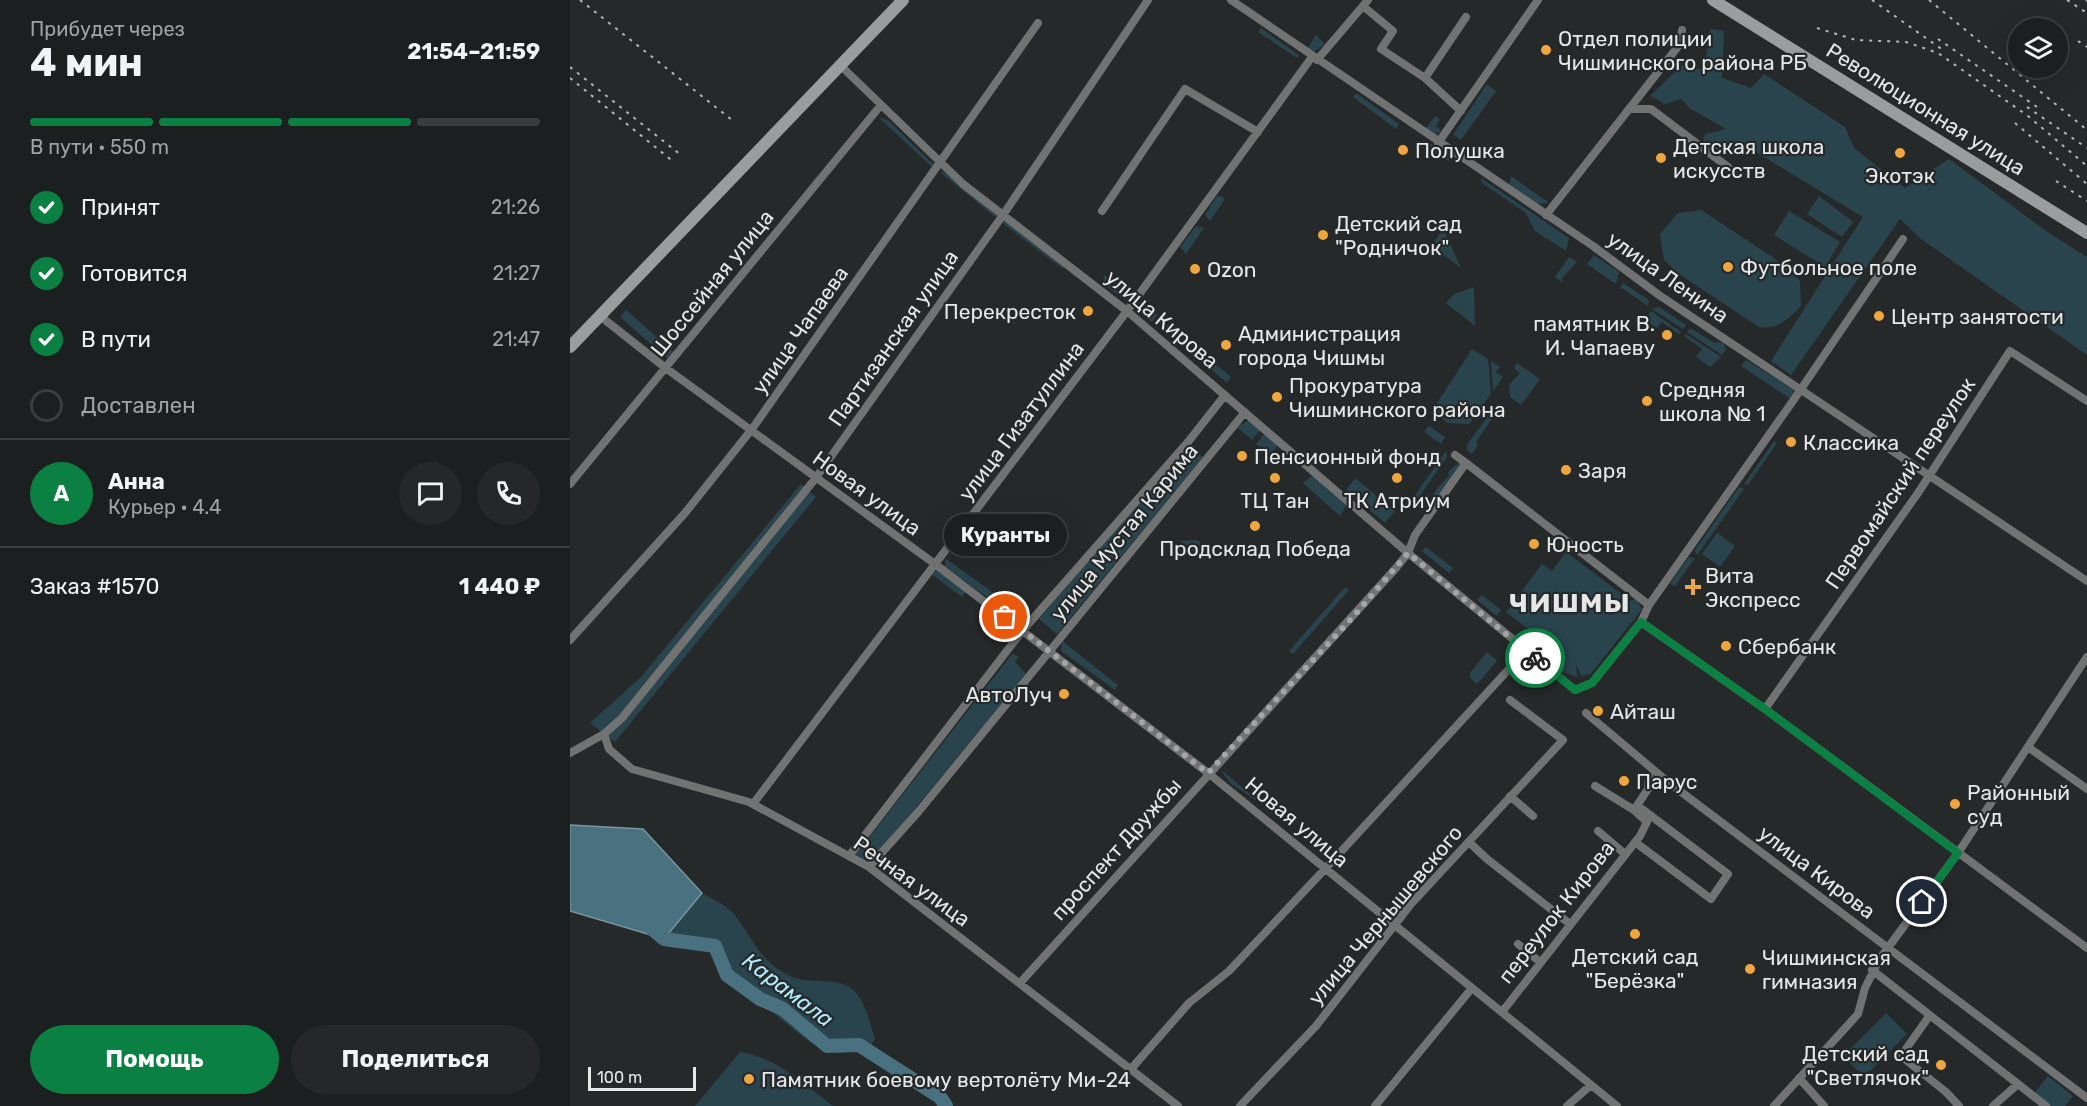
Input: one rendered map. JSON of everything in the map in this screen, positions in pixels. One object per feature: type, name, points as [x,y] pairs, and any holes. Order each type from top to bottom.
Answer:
[{"type":"main road","points":[[570,347],[903,0]]},
{"type":"main road","name":"Революционная улица","points":[[1713,0],[2087,233]]},
{"type":"street","name":"Партизанская улица","points":[[570,753],[604,734],[622,718],[815,479],[1003,214],[1148,0]]},
{"type":"street","name":"улица Ленина","points":[[1231,0],[1438,143],[1546,214],[1659,295],[2087,581]]},
{"type":"street","points":[[1438,143],[1538,0]]},
{"type":"street","name":"улица Гизатуллина","points":[[753,804],[1127,311],[1314,58],[1365,3]]},
{"type":"street","points":[[1365,3],[1393,31],[1381,49],[1425,78],[1461,111]]},
{"type":"street","points":[[1425,78],[1466,17]]},
{"type":"street","name":"улица Чапаева","points":[[570,640],[685,513],[752,429],[1038,23]]},
{"type":"street","points":[[1546,214],[1680,44],[1682,30]]},
{"type":"street","name":"улица Кирова","points":[[840,65],[963,184],[1127,311],[1408,553],[1575,690],[1592,683],[1641,622]]},
{"type":"street","points":[[1102,211],[1185,89],[1258,132]]},
{"type":"street","name":"Шоссейная улица","points":[[570,484],[667,369],[881,105]]},
{"type":"street","points":[[1629,109],[1651,109],[1728,167]]},
{"type":"street","points":[[1903,239],[1649,605],[1641,622],[1765,709],[2087,948]]},
{"type":"street","name":"Новая улица","points":[[600,316],[815,479],[1023,630],[1208,773],[1617,1106]]},
{"type":"street","name":"Первомайский переулок","points":[[1765,709],[1930,476],[2010,351],[2087,401]]},
{"type":"street","name":"улица Мустая Карима","points":[[849,856],[1023,630],[1188,442],[1225,395]]},
{"type":"street","name":"улица Мустая Карима","points":[[869,867],[919,811],[1245,412]]},
{"type":"street","points":[[1455,455],[1649,605]]},
{"type":"street","name":"проспект Дружбы","points":[[1020,983],[1208,773],[1353,617],[1408,553],[1415,535],[1466,463]]},
{"type":"street","points":[[1774,1106],[1858,1014],[1872,970],[1958,853],[2087,657]]},
{"type":"street","points":[[1131,1069],[1189,1003],[1229,971],[1509,669]]},
{"type":"street","name":"улица Чернышевского","points":[[1240,1106],[1316,1026],[1395,925],[1563,740],[1510,700]]},
{"type":"street","name":"улица Кирова","points":[[1586,713],[1668,782],[2087,1098]]},
{"type":"street","name":"Речная улица","points":[[604,734],[609,749],[632,769],[753,804],[869,867],[1178,1106]]},
{"type":"street","points":[[2028,747],[2087,789]]},
{"type":"street","points":[[1636,812],[1648,789],[1648,776]]},
{"type":"street","points":[[1595,786],[1636,812],[1647,822],[1637,839],[1711,899],[1728,874],[1642,809],[1636,812]]},
{"type":"street","points":[[1510,796],[1533,816]]},
{"type":"street","points":[[1598,831],[1625,854]]},
{"type":"street","name":"переулок Кирова","points":[[1502,1012],[1637,839]]},
{"type":"street","points":[[1469,842],[1503,872],[1570,924]]},
{"type":"street","points":[[1518,944],[1540,962]]},
{"type":"street","points":[[1872,970],[2046,1106]]},
{"type":"street","points":[[1375,1106],[1472,988]]},
{"type":"street","points":[[1930,1016],[1901,1056],[1946,1092],[1959,1106]]},
{"type":"street","points":[[1799,1078],[1824,1106]]},
{"type":"street","points":[[1992,1106],[2018,1084]]},
{"type":"street","points":[[1567,1106],[1592,1085]]},
{"type":"shaded area","points":[[1261,28],[1299,55],[1297,58],[1258,32]]},
{"type":"shaded area","points":[[1710,29],[1724,31],[1722,78],[1751,88],[1764,74],[1845,127],[1854,148],[1905,188],[1949,159],[2049,233],[2087,257],[2087,355],[1921,239],[1900,219],[1791,375],[1771,361],[1863,217],[1754,151],[1738,152],[1731,156],[1711,152],[1702,145],[1705,134],[1726,129],[1689,108],[1682,99],[1665,104],[1650,96],[1682,65],[1704,70]]},
{"type":"shaded area","points":[[1316,35],[1325,44],[1314,52],[1307,49]]},
{"type":"shaded area","points":[[1487,84],[1496,91],[1461,140],[1453,135]]},
{"type":"shaded area","points":[[1356,93],[1399,124],[1396,129],[1353,97]]},
{"type":"shaded area","points":[[1435,116],[1440,119],[1436,126],[1441,131],[1434,136],[1425,130]]},
{"type":"shaded area","points":[[878,117],[888,120],[934,165],[933,168]]},
{"type":"shaded area","points":[[1428,142],[1451,158],[1449,161],[1423,147]]},
{"type":"shaded area","points":[[940,172],[944,172],[997,216],[995,217]]},
{"type":"shaded area","points":[[1511,176],[1549,203],[1538,204],[1509,184]]},
{"type":"shaded area","points":[[1481,178],[1569,238],[1566,251],[1535,231],[1526,213],[1482,183]]},
{"type":"shaded area","points":[[1221,196],[1225,199],[1210,221],[1205,215],[1216,197]]},
{"type":"shaded area","points":[[1819,196],[1853,222],[1842,237],[1807,214]]},
{"type":"shaded area","name":"Футбольное поле","points":[[1701,210],[1777,260],[1800,281],[1801,306],[1787,319],[1771,327],[1759,327],[1679,274],[1664,260],[1660,234],[1678,213]]},
{"type":"shaded area","points":[[1789,211],[1840,242],[1825,267],[1774,235]]},
{"type":"shaded area","points":[[1007,222],[1064,266],[1063,269],[1002,223]]},
{"type":"shaded area","points":[[1196,226],[1204,228],[1186,254],[1180,247]]},
{"type":"shaded area","points":[[1443,228],[1461,268],[1432,246]]},
{"type":"shaded area","points":[[1594,255],[1619,272],[1616,284],[1587,264]]},
{"type":"shaded area","points":[[1569,257],[1577,262],[1562,278],[1563,283],[1555,277]]},
{"type":"shaded area","points":[[1104,275],[1131,296],[1125,300],[1103,284]]},
{"type":"shaded area","points":[[1623,283],[1649,300],[1648,306],[1620,287]]},
{"type":"shaded area","points":[[1474,287],[1475,326],[1446,303],[1454,294]]},
{"type":"shaded area","points":[[1141,302],[1157,315],[1152,322],[1138,311]]},
{"type":"shaded area","points":[[1659,307],[1686,325],[1683,329],[1652,309]]},
{"type":"shaded area","points":[[626,310],[675,353],[669,360],[620,317]]},
{"type":"shaded area","points":[[1651,311],[1681,332],[1679,334],[1662,322],[1657,328],[1645,321]]},
{"type":"shaded area","points":[[1690,328],[1713,342],[1724,343],[1726,350],[1722,355],[1687,332]]},
{"type":"shaded area","points":[[1686,334],[1721,357],[1710,367],[1696,357],[1702,349],[1684,336]]},
{"type":"shaded area","points":[[1194,346],[1231,377],[1227,383],[1192,353]]},
{"type":"shaded area","points":[[1472,349],[1488,359],[1491,394],[1469,424],[1448,423],[1432,411]]},
{"type":"shaded area","points":[[1746,360],[1794,390],[1792,400],[1741,366]]},
{"type":"shaded area","points":[[1491,361],[1500,367],[1496,372],[1503,377],[1493,391]]},
{"type":"shaded area","points":[[1517,363],[1540,379],[1521,405],[1510,397],[1509,385],[1520,373],[1514,368]]},
{"type":"shaded area","points":[[1493,409],[1494,416],[1476,442],[1478,445],[1472,454],[1467,450],[1467,445]]},
{"type":"shaded area","points":[[1249,420],[1261,429],[1252,440],[1237,427]]},
{"type":"shaded area","points":[[1429,426],[1445,437],[1441,444],[1424,432]]},
{"type":"shaded area","points":[[1265,433],[1278,445],[1270,455],[1256,444]]},
{"type":"shaded area","points":[[1774,441],[1777,443],[1748,485],[1744,484]]},
{"type":"shaded area","points":[[1188,445],[1203,457],[1057,634],[1039,619]]},
{"type":"shaded area","points":[[1446,451],[1447,457],[1417,500],[1413,498]]},
{"type":"shaded area","points":[[1460,461],[1464,465],[1428,508],[1425,506],[1449,476],[1448,472]]},
{"type":"shaded area","points":[[1313,475],[1347,504],[1340,516],[1303,483]]},
{"type":"shaded area","points":[[1355,478],[1395,511],[1385,523],[1346,490]]},
{"type":"shaded area","points":[[801,484],[816,497],[615,742],[590,723],[641,677]]},
{"type":"shaded area","points":[[1739,487],[1744,489],[1696,554],[1695,550]]},
{"type":"shaded area","points":[[1717,533],[1735,546],[1720,567],[1702,554]]},
{"type":"shaded area","points":[[1197,540],[1210,551],[1203,560],[1180,541]]},
{"type":"shaded area","points":[[1426,547],[1453,568],[1449,573],[1422,551]]},
{"type":"shaded area","points":[[1566,552],[1631,601],[1636,599],[1642,609],[1590,675],[1586,672],[1588,675],[1581,676],[1576,664],[1577,677],[1560,671],[1561,654],[1564,656],[1506,612],[1542,564],[1552,571]]},
{"type":"shaded area","points":[[1689,557],[1695,558],[1675,586],[1670,584]]},
{"type":"shaded area","points":[[945,558],[1030,619],[1023,623],[945,567]]},
{"type":"shaded area","points":[[937,571],[966,592],[962,597],[931,574]]},
{"type":"shaded area","points":[[1345,587],[1349,590],[1293,654],[1289,651]]},
{"type":"shaded area","points":[[1482,595],[1501,610],[1497,616],[1477,600]]},
{"type":"shaded area","points":[[1062,641],[1118,685],[1115,690],[1061,651]]},
{"type":"shaded area","points":[[1487,652],[1497,661],[1477,684],[1470,678],[1470,673]]},
{"type":"shaded area","points":[[1012,654],[1019,656],[1015,662],[1026,674],[875,857],[868,861],[854,857]]},
{"type":"shaded area","points":[[1222,772],[1224,772],[1264,806],[1230,783]]},
{"type":"shaded area","points":[[570,825],[643,829],[702,893],[664,939],[570,911]]},
{"type":"shaded area","points":[[702,893],[733,913],[757,948],[779,970],[798,979],[845,985],[857,993],[864,1005],[875,1039],[868,1051],[822,1050],[727,975],[715,946],[664,939]]},
{"type":"shaded area","points":[[1886,1013],[1907,1034],[1864,1077],[1843,1056]]},
{"type":"shaded area","points":[[740,1052],[778,1065],[833,1106],[695,1106]]},
{"type":"shaded area","points":[[2048,1076],[2073,1096],[2065,1106],[2049,1106],[2034,1093]]},
{"type":"waterway","name":"Карамала","points":[[651,928],[664,939],[715,946],[727,975],[760,999],[783,1009],[827,1046],[859,1045],[940,1097],[946,1106]]},
{"type":"railway","points":[[580,0],[732,120]]},
{"type":"railway","points":[[1872,0],[1943,50]]},
{"type":"railway","points":[[1929,0],[2087,130]]},
{"type":"railway","points":[[2067,0],[2087,13]]},
{"type":"railway","points":[[1817,28],[1856,40],[1906,42],[1938,53],[2028,116],[2087,166]]},
{"type":"railway","points":[[1938,39],[2040,109]]},
{"type":"railway","points":[[2078,41],[2087,47]]},
{"type":"railway","points":[[570,67],[681,155]]},
{"type":"railway","points":[[570,78],[675,163]]},
{"type":"railway","points":[[2027,107],[2087,148]]},
{"type":"railway","points":[[2015,123],[2087,184]]},
{"type":"railway","points":[[2056,181],[2087,201]]},
{"type":"way so far","points":[[1005,617],[1208,773],[1353,617],[1408,553],[1535,658]]},
{"type":"place","name":"Отдел полиции Чишминского района РБ","points":[[1546,50]]},
{"type":"place","name":"Полушка","points":[[1403,150]]},
{"type":"place","name":"Экотэк","points":[[1900,153]]},
{"type":"place","name":"Детская школа искусств","points":[[1661,158]]},
{"type":"place","name":"Детский сад \"Родничок\"","points":[[1323,235]]},
{"type":"place","name":"Футбольное поле","points":[[1728,267]]},
{"type":"place","name":"Ozon","points":[[1195,269]]},
{"type":"place","name":"Перекресток","points":[[1088,311]]},
{"type":"place","name":"Центр занятости","points":[[1879,316]]},
{"type":"place","name":"памятник В. И. Чапаеву","points":[[1667,335]]},
{"type":"place","name":"Администрация города Чишмы","points":[[1226,345]]},
{"type":"place","name":"Прокуратура Чишминского района","points":[[1277,397]]},
{"type":"place","name":"Средняя школа № 1","points":[[1647,401]]},
{"type":"place","name":"Классика","points":[[1791,442]]},
{"type":"place","name":"Пенсионный фонд","points":[[1242,456]]},
{"type":"place","name":"Заря","points":[[1566,470]]},
{"type":"place","name":"ТЦ Тан","points":[[1275,478]]},
{"type":"place","name":"ТК Атриум","points":[[1397,478]]},
{"type":"place","name":"Продсклад Победа","points":[[1255,526]]},
{"type":"place","name":"Юность","points":[[1534,544]]},
{"type":"place","name":"Вита Экспресс","points":[[1693,587]]},
{"type":"place","name":"Куранты","points":[[1005,617]]},
{"type":"place","name":"Сбербанк","points":[[1726,646]]},
{"type":"place","name":"АвтоЛуч","points":[[1064,694]]},
{"type":"place","name":"Айташ","points":[[1598,711]]},
{"type":"place","name":"Парус","points":[[1624,781]]},
{"type":"place","name":"Районный суд","points":[[1955,804]]},
{"type":"place","name":"Детский сад \"Берёзка\"","points":[[1635,934]]},
{"type":"place","name":"Чишминская гимназия","points":[[1750,969]]},
{"type":"place","name":"Детский сад \"Светлячок\"","points":[[1941,1065]]},
{"type":"place","name":"Памятник боевому вертолёту Ми-24","points":[[749,1079]]},
{"type":"district","name":"ЧИШМЫ","points":[[1570,603]]},
{"type":"route","points":[[1535,658],[1575,690],[1592,683],[1641,622],[1765,709],[1958,853],[1922,902]]}]
